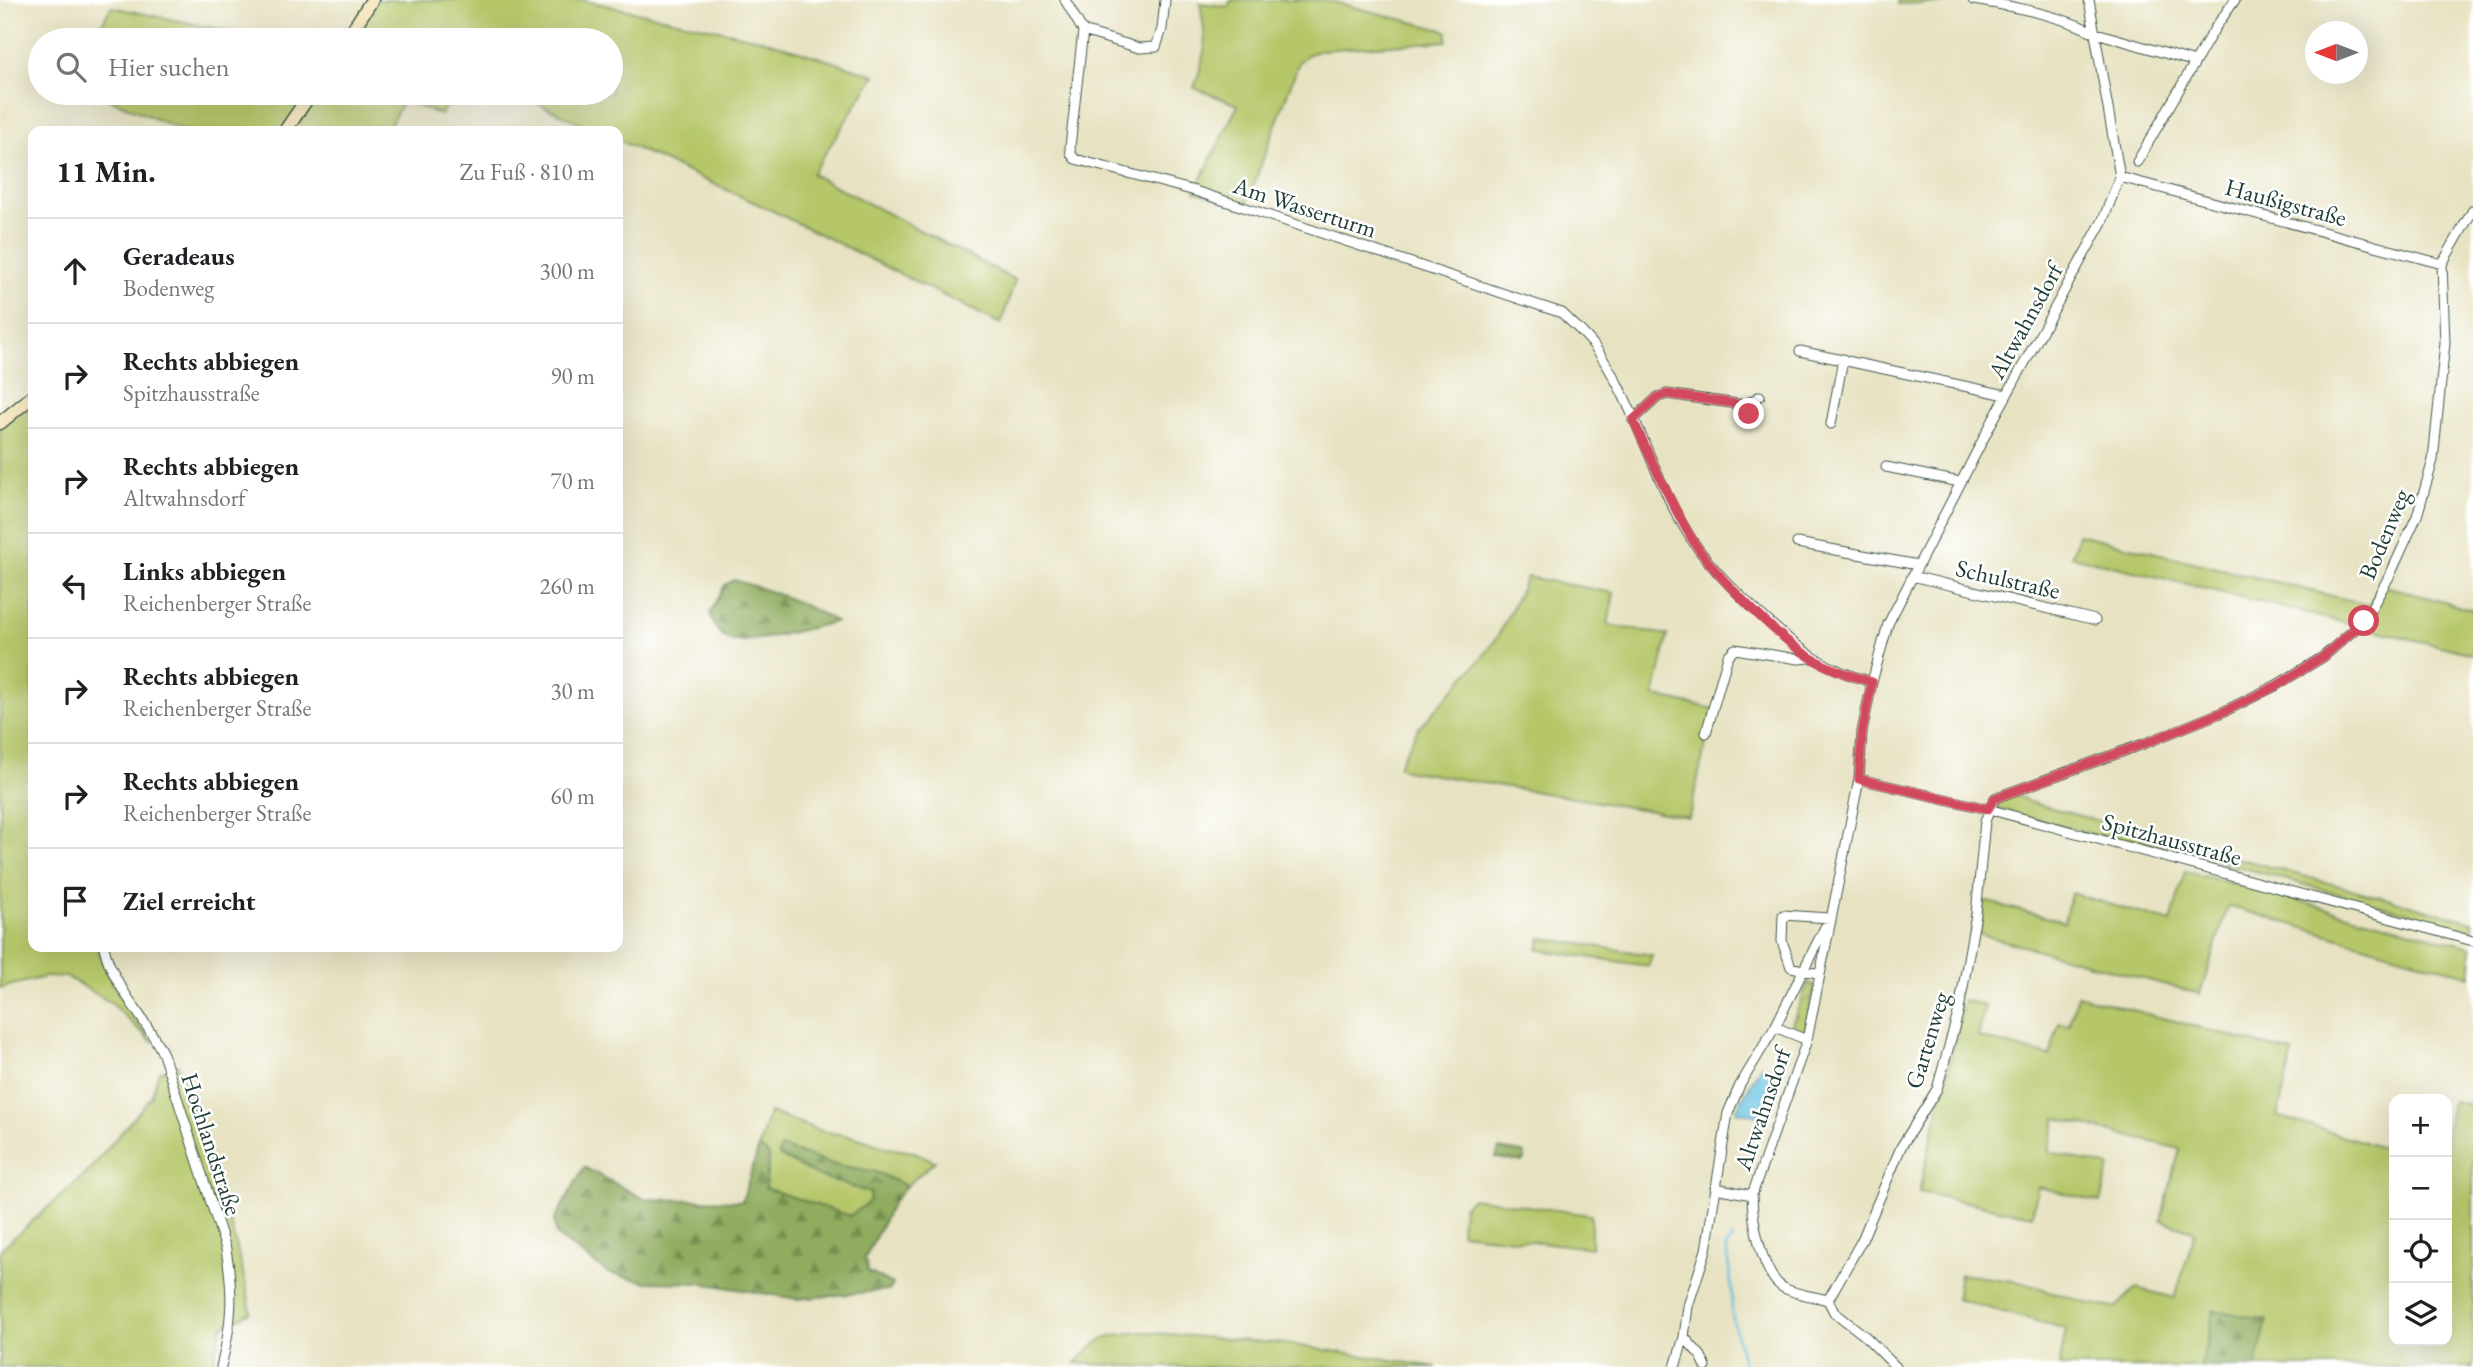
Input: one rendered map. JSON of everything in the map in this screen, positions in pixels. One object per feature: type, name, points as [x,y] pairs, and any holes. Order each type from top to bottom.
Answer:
[{"type":"street","points":[[354,28],[372,0]]},
{"type":"street","points":[[1065,0],[1083,31],[1139,48],[1156,47],[1162,29],[1165,0]]},
{"type":"street","points":[[1973,0],[2027,11],[2195,62]]},
{"type":"street","points":[[2089,0],[2120,177]]},
{"type":"street","points":[[2137,162],[2195,62],[2235,0]]},
{"type":"street","name":"Am Wasserturm","points":[[1083,31],[1070,147],[1071,154],[1076,159],[1195,191],[1562,313],[1591,342],[1616,381],[1661,482],[1693,541],[1713,568],[1798,649],[1845,675],[1872,682]]},
{"type":"street","points":[[288,126],[303,105]]},
{"type":"street","name":"Haußigstraße","points":[[2120,177],[2442,264]]},
{"type":"street","name":"Altwahnsdorf","points":[[1715,1188],[1752,1195],[1807,1040],[1859,779],[1862,733],[1872,682],[1888,624],[2006,395],[2102,222],[2120,177]]},
{"type":"street","points":[[2442,264],[2473,210]]},
{"type":"street","name":"Bodenweg","points":[[1988,809],[1995,798],[2146,743],[2225,711],[2276,686],[2323,657],[2364,621],[2390,575],[2417,516],[2433,460],[2445,343],[2442,264]]},
{"type":"street","points":[[1800,351],[2006,395]]},
{"type":"street","points":[[1831,424],[1843,359]]},
{"type":"street","points":[[1633,420],[1658,397],[1667,394],[1747,410],[1760,396]]},
{"type":"street","points":[[0,423],[28,400]]},
{"type":"street","points":[[1886,467],[1960,482]]},
{"type":"street","points":[[1797,543],[1918,565]]},
{"type":"street","name":"Schulstraße","points":[[1912,576],[2095,620]]},
{"type":"street","points":[[1706,733],[1728,656],[1735,649],[1798,659],[1813,658]]},
{"type":"street","name":"Spitzhausstraße","points":[[1859,779],[1988,809],[2473,941]]},
{"type":"street","name":"Gartenweg","points":[[1828,1300],[1862,1240],[1901,1146],[1937,1089],[1959,1010],[1974,928],[1988,809]]},
{"type":"street","points":[[1821,974],[1791,967],[1782,941],[1783,915],[1830,918]]},
{"type":"street","name":"Altwahnsdorf","points":[[1675,1367],[1684,1337],[1688,1306],[1706,1250],[1728,1113],[1740,1085],[1775,1027],[1830,918]]},
{"type":"street","name":"Hochlandstraße","points":[[106,952],[115,977],[152,1031],[163,1054],[226,1250],[232,1310],[221,1367]]},
{"type":"street","name":"Altwahnsdorf","points":[[1775,1027],[1807,1040]]},
{"type":"street","points":[[1752,1195],[1752,1219],[1756,1237],[1773,1276],[1782,1287],[1828,1300],[1834,1311],[1865,1336],[1896,1367]]},
{"type":"street","points":[[1684,1337],[1701,1356],[1706,1367]]},
{"type":"green space","points":[[372,0],[582,0],[764,40],[875,75],[812,174],[1015,280],[1001,324],[775,212],[623,142],[623,126],[587,126],[541,105],[623,105],[623,28],[354,28]]},
{"type":"green space","points":[[1231,0],[1326,0],[1447,31],[1447,41],[1320,50],[1307,55],[1299,62],[1245,208],[1195,191],[1238,105],[1194,88],[1204,46],[1200,3],[1228,7]]},
{"type":"green space","points":[[1898,0],[1953,0],[1952,3],[1898,4]]},
{"type":"green space","points":[[111,7],[213,28],[100,28]]},
{"type":"green space","points":[[123,105],[401,105],[389,126],[172,126]]},
{"type":"green space","points":[[416,105],[446,105],[441,115]]},
{"type":"green space","points":[[28,401],[28,952],[100,952],[114,985],[153,1043],[110,1002],[67,977],[45,977],[0,988],[0,424]]},
{"type":"green space","points":[[2078,534],[2369,605],[2381,585],[2473,610],[2473,654],[2072,556]]},
{"type":"green space","points":[[1527,577],[1614,593],[1608,625],[1668,635],[1654,696],[1714,709],[1689,817],[1405,770],[1398,766],[1418,729],[1498,636]]},
{"type":"green space","points":[[734,580],[786,598],[836,622],[764,638],[737,641],[728,639],[716,628],[710,613],[725,585]]},
{"type":"green space","points":[[2015,794],[2029,802],[2473,922],[2473,931],[2135,838],[2129,844],[1998,809],[1995,804],[1997,801]]},
{"type":"green space","points":[[2185,871],[2472,947],[2471,976],[2228,906],[2200,994],[1979,934],[1984,901],[2064,922],[2071,893],[2171,922]]},
{"type":"green space","points":[[1541,938],[1652,955],[1648,966],[1538,950]]},
{"type":"green space","points":[[1808,983],[1815,985],[1805,1033],[1790,1029]]},
{"type":"green space","points":[[2077,995],[2293,1053],[2277,1116],[2389,1150],[2389,1346],[2452,1346],[2452,1101],[2473,1106],[2473,1367],[2256,1367],[2266,1320],[2214,1311],[2201,1367],[2059,1367],[2066,1329],[1956,1299],[1960,1274],[2020,1282],[2091,1304],[2115,1308],[2136,1288],[2175,1298],[2195,1232],[2161,1220],[2180,1149],[2056,1118],[2049,1152],[2110,1167],[2100,1202],[2038,1187],[2032,1216],[1919,1192],[1964,1000],[1985,1006],[1978,1037],[2050,1056],[2059,1023],[2069,1025]]},
{"type":"green space","points":[[178,1065],[228,1218],[251,1312],[222,1327],[212,1367],[0,1367],[0,1250],[87,1173],[151,1097],[159,1072]]},
{"type":"green space","points":[[769,1112],[821,1131],[914,1152],[935,1161],[906,1186],[876,1172],[831,1164],[781,1147],[779,1155],[816,1175],[871,1193],[869,1202],[850,1216],[765,1188],[769,1155],[759,1147]]},
{"type":"green space","points":[[759,1147],[769,1155],[765,1188],[850,1216],[869,1202],[871,1193],[816,1175],[778,1155],[781,1147],[831,1164],[876,1172],[906,1186],[893,1202],[865,1258],[868,1272],[893,1284],[890,1290],[797,1299],[701,1283],[648,1282],[608,1273],[557,1236],[554,1221],[584,1167],[644,1199],[742,1201]]},
{"type":"green space","points":[[1499,1149],[1524,1153],[1525,1159],[1522,1162],[1496,1158]]},
{"type":"green space","points":[[1472,1198],[1591,1215],[1591,1248],[1461,1233],[1463,1207]]},
{"type":"green space","points":[[2214,1310],[2267,1320],[2256,1367],[2201,1367]]},
{"type":"green space","points":[[1143,1332],[1286,1344],[1437,1367],[1149,1367],[1076,1363],[1105,1338]]},
{"type":"water","points":[[1761,1065],[1771,1070],[1777,1080],[1762,1117],[1736,1111]]},
{"type":"waterway","points":[[1732,1238],[1726,1247],[1732,1289],[1732,1314],[1744,1367]]},
{"type":"route","points":[[1749,414],[1745,405],[1667,394],[1658,397],[1633,420],[1661,482],[1693,541],[1713,568],[1798,649],[1845,675],[1872,682],[1862,733],[1859,779],[1988,809],[1995,798],[2146,743],[2225,711],[2276,686],[2323,657],[2364,621]]}]
